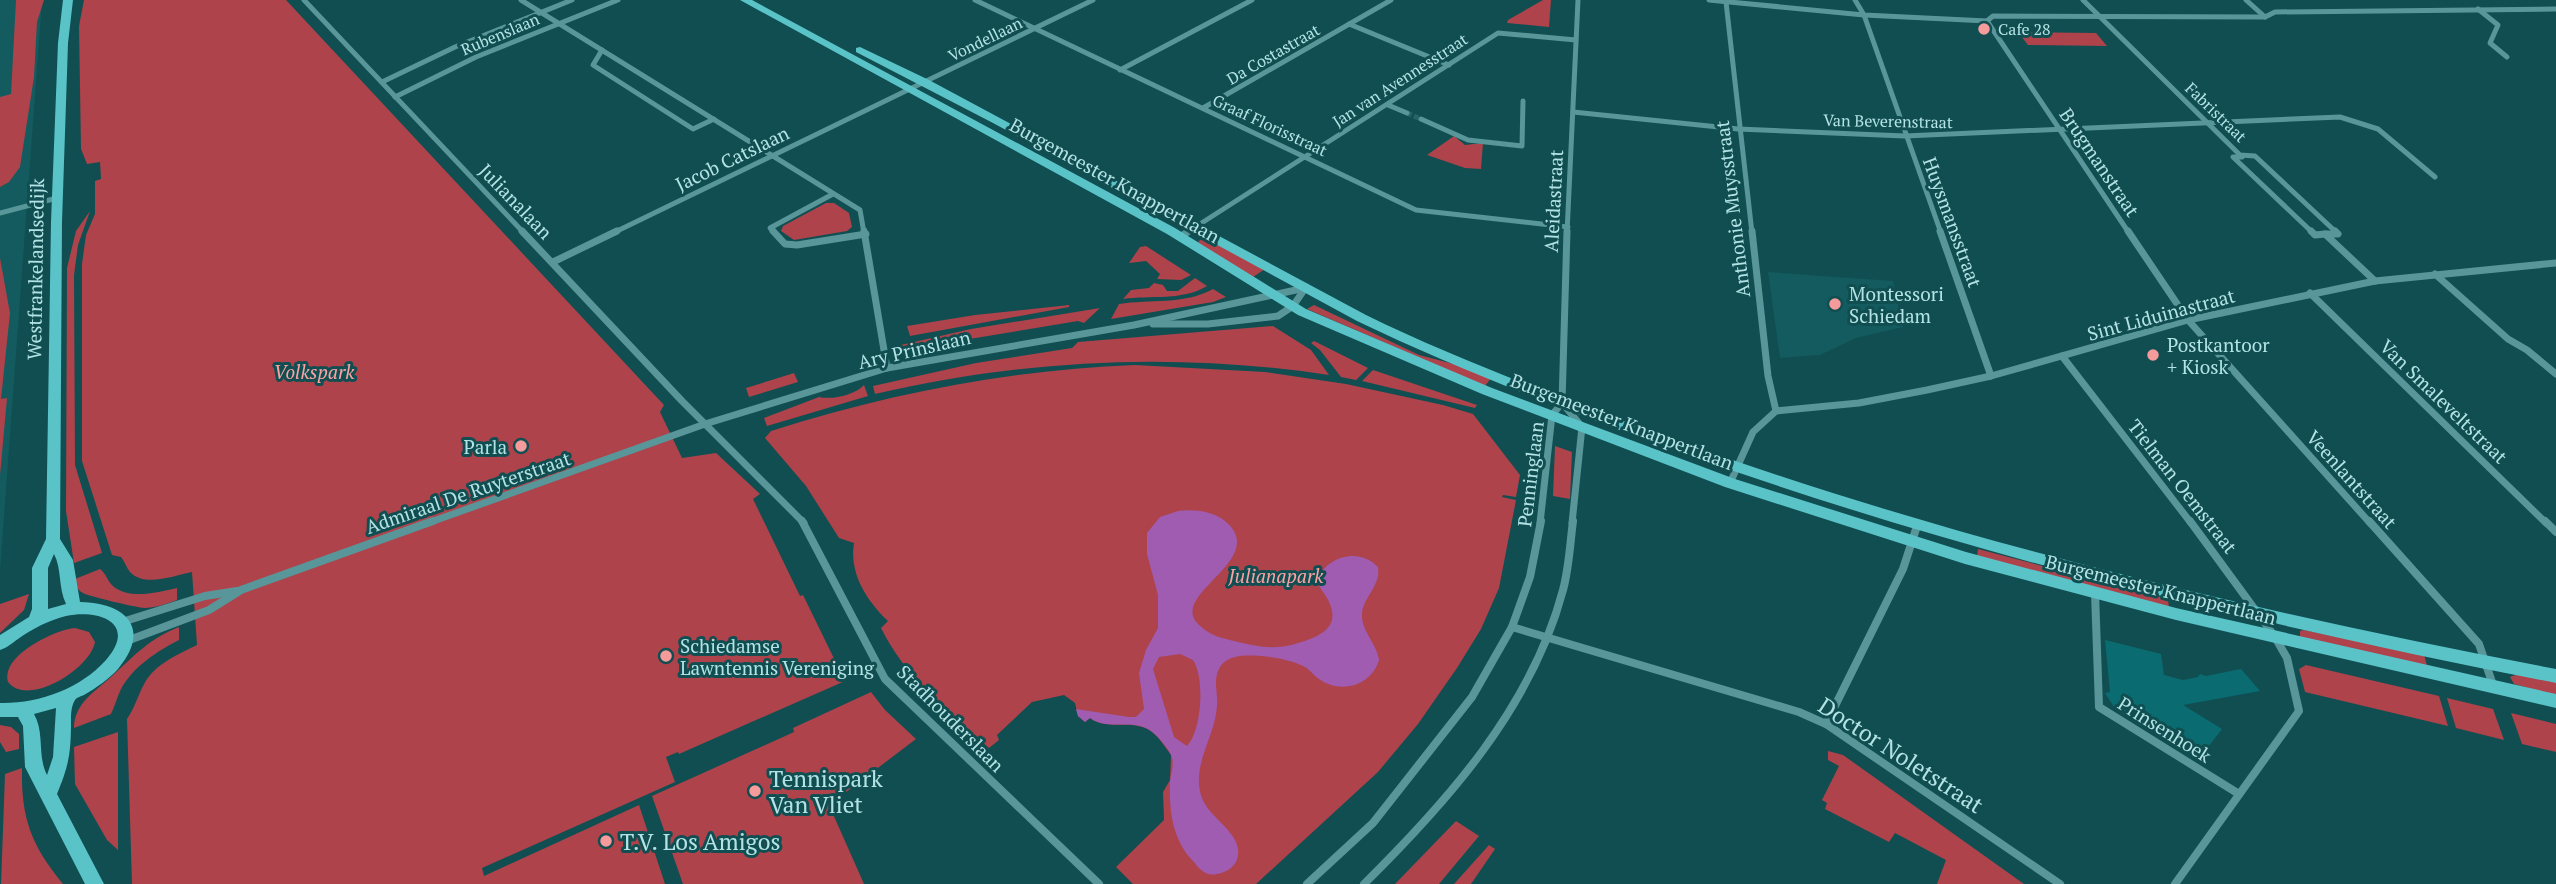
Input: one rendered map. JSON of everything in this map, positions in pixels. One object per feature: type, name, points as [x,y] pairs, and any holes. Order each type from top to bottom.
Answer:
[{"type":"main road","name":"Westfrankelandsedijk","points":[[35,622],[40,608],[40,568],[53,539],[57,198],[62,113],[62,23],[68,0]]},
{"type":"main road","name":"Burgemeester Knappertlaan","points":[[745,0],[1180,237],[1293,306],[1401,356],[1557,409],[1912,542],[2095,593],[2556,701]]},
{"type":"main road","name":"Burgemeester Knappertlaan","points":[[768,0],[1408,340],[1557,409],[1582,428],[1733,476],[2050,565],[2259,615],[2556,676]]},
{"type":"main road","name":"Westfrankelandsedijk","points":[[53,539],[65,560],[70,597],[76,609]]},
{"type":"main road","points":[[0,645],[35,622],[76,609],[105,610],[122,622],[125,631],[118,653],[98,676],[68,696],[23,710],[0,710]]},
{"type":"main road","points":[[48,793],[62,757],[63,710],[68,696]]},
{"type":"main road","points":[[23,710],[31,725],[34,767],[95,884]]},
{"type":"street","name":"Julianalaan","points":[[304,0],[705,424]]},
{"type":"street","points":[[521,0],[860,210],[887,368]]},
{"type":"street","name":"Rubenslaan","points":[[382,82],[455,47],[572,0]]},
{"type":"street","name":"Rubenslaan","points":[[395,97],[476,57],[618,0]]},
{"type":"street","name":"Graaf Florisstraat","points":[[975,0],[1416,210],[1568,226]]},
{"type":"street","name":"Vondellaan","points":[[925,82],[1093,0]]},
{"type":"street","points":[[1120,70],[1252,0]]},
{"type":"street","name":"Da Costastraat","points":[[1203,108],[1391,0]]},
{"type":"street","name":"Aleidastraat","points":[[1557,409],[1578,0]]},
{"type":"street","points":[[1709,0],[1864,15],[1987,21],[1993,16],[2265,17],[2275,12],[2556,9]]},
{"type":"street","name":"Huysmansstraat","points":[[1855,0],[1864,15],[1991,376]]},
{"type":"street","name":"Fabristraat","points":[[2082,0],[2241,156],[2255,156],[2338,234],[2326,236]]},
{"type":"street","points":[[2246,0],[2265,17]]},
{"type":"street","name":"Anthonie Muysstraat","points":[[1726,2],[1738,129],[1768,376],[1776,411]]},
{"type":"street","points":[[2477,9],[2498,25],[2490,43],[2507,57]]},
{"type":"street","name":"Brugmanstraat","points":[[1987,21],[2188,320]]},
{"type":"street","points":[[1349,24],[1449,65]]},
{"type":"street","name":"Jan van Avennesstraat","points":[[1180,237],[1499,33],[1576,40]]},
{"type":"street","points":[[602,50],[593,65],[693,129],[714,119]]},
{"type":"street","name":"Jacob Catslaan","points":[[553,262],[925,82]]},
{"type":"street","points":[[1421,119],[1468,140],[1522,146],[1523,101]]},
{"type":"street","points":[[1388,105],[1407,113]]},
{"type":"street","name":"Van Beverenstraat","points":[[1573,112],[1738,129],[1905,136],[2340,117],[2378,129],[2435,177]]},
{"type":"street","points":[[2241,156],[2233,158],[2315,235],[2326,236],[2375,281]]},
{"type":"street","points":[[833,194],[770,228],[785,244],[866,234]]},
{"type":"street","points":[[0,213],[57,198]]},
{"type":"street","name":"Sint Liduinastraat","points":[[1776,411],[1859,403],[1991,376],[2188,320],[2310,293],[2375,281],[2556,263]]},
{"type":"street","points":[[2435,274],[2508,339],[2527,349],[2556,374]]},
{"type":"street","points":[[1293,306],[1306,287]]},
{"type":"street","name":"Ary Prinslaan","points":[[705,424],[887,368],[1134,325],[1275,296],[1306,287]]},
{"type":"street","name":"Van Smaleveltstraat","points":[[2310,293],[2556,532]]},
{"type":"street","name":"Ary Prinslaan","points":[[1134,325],[1208,324],[1278,316],[1293,306]]},
{"type":"street","name":"Veenlantstraat","points":[[2188,320],[2479,645],[2493,687]]},
{"type":"street","name":"Tielman Oemstraat","points":[[2062,356],[2235,578],[2287,658],[2299,711],[2239,794]]},
{"type":"street","name":"Penninglaan","points":[[1307,884],[1373,823],[1411,776],[1472,697],[1512,627],[1530,577],[1557,409]]},
{"type":"street","points":[[1733,476],[1765,416],[1776,411]]},
{"type":"street","name":"Admiraal De Ruyterstraat","points":[[122,622],[205,596],[241,590],[705,424]]},
{"type":"street","name":"Stadhouderslaan","points":[[705,424],[804,523],[886,679],[1099,884]]},
{"type":"street","points":[[1364,884],[1404,846],[1443,800],[1507,714],[1527,682],[1563,590],[1582,428]]},
{"type":"street","points":[[1826,724],[1903,569],[1917,526]]},
{"type":"street","name":"Admiraal De Ruyterstraat","points":[[123,642],[209,610],[241,590]]},
{"type":"street","name":"Prinsenhoek","points":[[2095,593],[2099,708],[2239,794]]},
{"type":"street","points":[[1512,627],[1546,639]]},
{"type":"street","name":"Doctor Noletstraat","points":[[1546,639],[1799,712],[1826,724],[2060,884]]},
{"type":"street","points":[[2175,884],[2239,794]]},
{"type":"shaded area","points":[[0,0],[42,0],[0,571]]},
{"type":"shaded area","name":"Montessori Schiedam","points":[[1768,272],[1893,281],[1903,327],[1856,338],[1820,355],[1780,358]]},
{"type":"shaded area","points":[[1184,510],[1209,513],[1225,521],[1236,535],[1236,549],[1229,562],[1205,588],[1192,613],[1198,624],[1208,632],[1244,643],[1277,647],[1311,639],[1325,631],[1332,619],[1329,602],[1317,579],[1322,571],[1336,560],[1353,556],[1362,557],[1378,567],[1377,580],[1365,602],[1362,620],[1379,660],[1370,676],[1363,681],[1346,687],[1328,684],[1296,663],[1260,656],[1235,657],[1220,667],[1216,678],[1216,717],[1201,763],[1199,786],[1205,805],[1232,835],[1238,854],[1233,866],[1217,874],[1209,874],[1200,869],[1185,851],[1176,833],[1170,802],[1173,761],[1162,742],[1144,727],[1105,724],[1090,718],[1085,722],[1078,716],[1076,709],[1136,717],[1144,709],[1139,673],[1146,650],[1158,628],[1158,595],[1147,554],[1147,533],[1160,517]],"holes":[[[1180,654],[1193,660],[1199,678],[1200,704],[1196,729],[1187,746],[1174,737],[1153,669],[1159,657]]]},
{"type":"green space","points":[[16,0],[44,0],[37,22],[34,77],[20,167],[9,182],[0,187],[0,97],[11,94]]},
{"type":"green space","name":"Volkspark","points":[[84,0],[286,0],[664,405],[660,412],[682,458],[716,453],[760,494],[753,499],[845,681],[679,754],[678,752],[666,757],[675,782],[482,868],[484,876],[639,805],[665,884],[132,884],[127,719],[152,673],[170,659],[197,645],[192,572],[160,579],[144,579],[130,572],[121,557],[112,555],[82,461],[82,264],[86,235],[95,214],[95,181],[101,179],[100,162],[87,164],[81,149],[79,26]]},
{"type":"green space","points":[[1543,0],[1551,0],[1549,27],[1507,23],[1508,20]]},
{"type":"green space","points":[[2018,32],[2096,33],[2107,46],[2028,45]]},
{"type":"green space","points":[[1454,136],[1465,145],[1483,143],[1481,169],[1465,168],[1427,155]]},
{"type":"green space","points":[[826,203],[834,203],[849,213],[852,227],[847,231],[794,240],[781,231],[783,226]]},
{"type":"green space","points":[[90,211],[78,245],[74,275],[75,465],[102,553],[74,563],[66,511],[67,268],[76,231]]},
{"type":"green space","points":[[1204,236],[1265,269],[1253,277],[1202,246],[1198,242]]},
{"type":"green space","points":[[1146,246],[1191,275],[1181,280],[1157,279],[1160,274],[1146,261],[1129,263],[1140,247]]},
{"type":"green space","points":[[0,258],[10,313],[1,399],[7,398],[0,475]]},
{"type":"green space","points":[[1195,278],[1207,286],[1177,296],[1123,299],[1131,290],[1149,288],[1154,283],[1163,285],[1167,291],[1178,291]]},
{"type":"green space","points":[[1213,289],[1226,297],[1213,302],[1111,319],[1119,304],[1179,299]]},
{"type":"green space","points":[[1069,305],[910,336],[907,326],[975,315]]},
{"type":"green space","points":[[1314,305],[1419,355],[1465,367],[1491,378],[1485,386],[1307,309]]},
{"type":"green space","points":[[1100,308],[1084,323],[1078,321],[921,347],[915,352],[898,351],[892,347],[971,329]]},
{"type":"green space","points":[[1273,326],[1311,350],[1329,375],[1215,363],[1101,363],[988,373],[875,394],[873,386],[976,363],[1072,348],[1078,342]]},
{"type":"green space","points":[[1314,341],[1368,368],[1356,380],[1341,377],[1320,350],[1311,343]]},
{"type":"green space","name":"Julianapark","points":[[1135,365],[1265,372],[1346,384],[1443,405],[1473,414],[1520,475],[1516,497],[1502,497],[1516,500],[1499,588],[1481,629],[1457,668],[1418,724],[1378,772],[1256,884],[1133,884],[1116,867],[1164,820],[1163,792],[1170,780],[1171,755],[1161,741],[1152,732],[1135,725],[1104,724],[1090,718],[1085,722],[1078,716],[1075,703],[1064,695],[1032,702],[997,735],[999,740],[989,748],[929,693],[903,663],[881,628],[888,621],[873,605],[861,586],[854,565],[854,543],[839,538],[806,486],[765,438],[771,431],[816,417],[951,386],[1042,372]]},
{"type":"green space","points":[[1373,370],[1477,405],[1475,408],[1362,381]]},
{"type":"green space","points":[[794,373],[798,382],[749,397],[746,388]]},
{"type":"green space","points":[[864,385],[868,396],[767,426],[764,418],[819,397],[843,396]]},
{"type":"green space","points":[[1555,446],[1572,452],[1570,499],[1553,496]]},
{"type":"green space","points":[[1978,549],[2168,599],[2169,608],[1977,557]]},
{"type":"green space","points":[[100,569],[112,585],[121,591],[145,594],[177,588],[177,600],[144,608],[94,597],[79,590],[75,579]]},
{"type":"green space","points":[[29,594],[24,610],[0,633],[0,604]]},
{"type":"green space","points":[[179,627],[179,640],[146,660],[132,673],[111,714],[74,728],[78,711],[93,692],[143,648],[159,636]]},
{"type":"green space","points":[[75,628],[89,632],[95,642],[83,663],[71,673],[43,688],[29,690],[17,689],[8,682],[8,672],[21,653],[44,638]]},
{"type":"green space","points":[[2300,631],[2424,655],[2428,669],[2300,637]]},
{"type":"green space","points":[[2306,665],[2439,696],[2448,726],[2305,692],[2299,669]]},
{"type":"green space","points":[[2518,674],[2556,681],[2556,696],[2514,684],[2510,677]]},
{"type":"green space","name":"Tennispark Van Vliet","points":[[871,692],[885,710],[916,739],[829,805],[864,884],[683,884],[652,796],[794,732],[793,728]]},
{"type":"green space","points":[[2447,698],[2493,709],[2504,740],[2456,728]]},
{"type":"green space","points":[[2511,713],[2556,724],[2556,752],[2522,744]]},
{"type":"green space","points":[[0,725],[11,727],[19,734],[19,749],[6,752],[0,742]]},
{"type":"green space","points":[[118,732],[118,850],[107,840],[75,784],[74,747]]},
{"type":"green space","points":[[1828,751],[1843,755],[2024,884],[1937,884],[1946,860],[1895,833],[1889,842],[1825,809],[1827,803],[1822,800],[1839,766],[1828,760]]},
{"type":"green space","points":[[22,768],[23,802],[30,830],[43,856],[63,884],[1,884],[5,774]]},
{"type":"green space","points":[[1456,821],[1479,836],[1439,884],[1395,884]]},
{"type":"green space","points":[[1489,845],[1495,849],[1471,884],[1454,884]]},
{"type":"building","points":[[2105,640],[2161,654],[2164,675],[2183,680],[2198,677],[2200,674],[2206,676],[2241,669],[2260,691],[2183,705],[2222,729],[2198,760],[2137,721],[2132,714],[2125,715],[2116,710],[2105,693],[2110,692]]},
{"type":"tunnel","points":[[1407,113],[1421,119]]},
{"type":"place","name":"Cafe 28","points":[[1984,29]]},
{"type":"place","name":"Montessori Schiedam","points":[[1835,304]]},
{"type":"place","name":"Postkantoor + Kiosk","points":[[2153,355]]},
{"type":"place","name":"Parla","points":[[521,446]]},
{"type":"place","name":"Schiedamse Lawntennis Vereniging","points":[[666,656]]},
{"type":"place","name":"Tennispark Van Vliet","points":[[755,791]]},
{"type":"place","name":"T.V. Los Amigos","points":[[606,841]]}]
